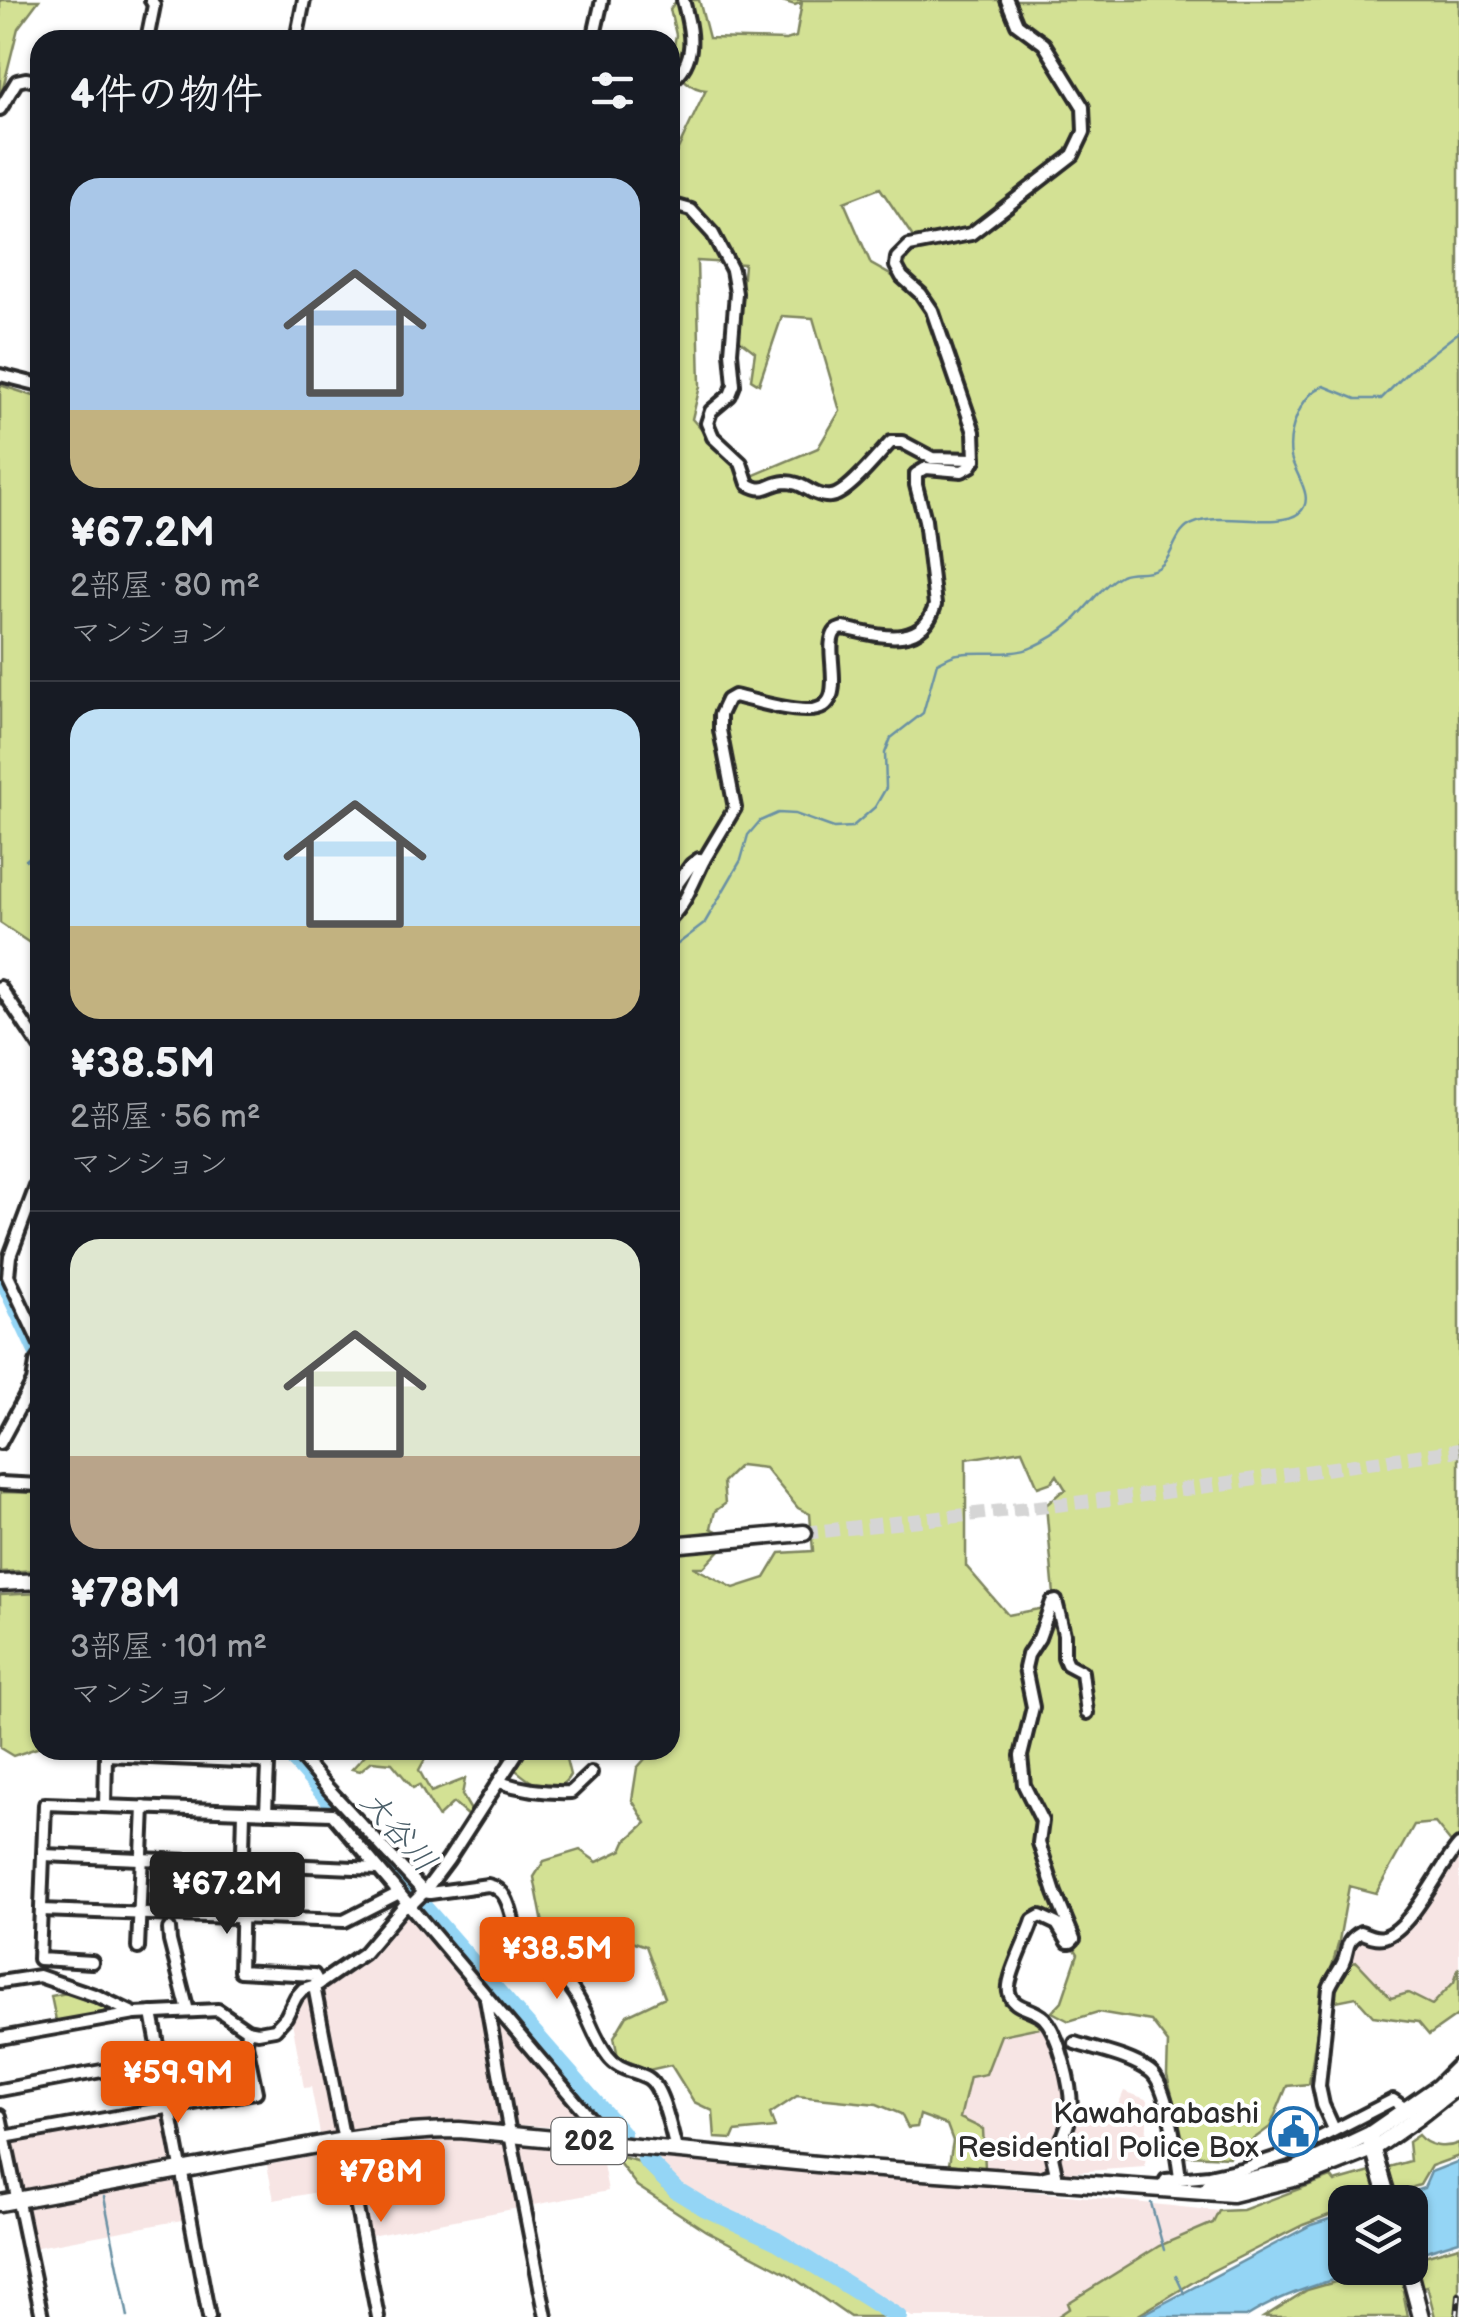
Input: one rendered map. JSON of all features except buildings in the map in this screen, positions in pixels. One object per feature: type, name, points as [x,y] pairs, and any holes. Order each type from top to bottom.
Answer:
[{"type":"highway","points":[[680,1543],[804,1533]]},
{"type":"highway","points":[[0,1583],[30,1582]]},
{"type":"highway","name":"202","points":[[1412,2114],[1459,2066]]},
{"type":"highway","name":"202","points":[[0,2203],[344,2140],[428,2130],[1160,2190],[1292,2171],[1371,2142],[1459,2085]]},
{"type":"highway","points":[[1371,2142],[1384,2185]]},
{"type":"highway","points":[[1413,2285],[1421,2317]]},
{"type":"street","points":[[148,30],[152,0]]},
{"type":"street","points":[[298,30],[304,0]]},
{"type":"street","points":[[595,30],[602,0]]},
{"type":"street","points":[[680,71],[688,62],[691,47],[684,0]]},
{"type":"street","points":[[680,907],[736,808],[720,730],[726,700],[734,696],[807,710],[821,708],[830,698],[834,679],[832,638],[836,631],[844,628],[905,637],[932,616],[935,605],[916,474],[926,468],[962,472],[971,466],[975,459],[974,432],[932,310],[902,277],[896,266],[897,258],[909,246],[971,234],[1073,156],[1084,132],[1083,107],[1044,44],[1017,24],[1008,0]]},
{"type":"street","points":[[0,109],[17,82],[30,80]]},
{"type":"street","points":[[680,207],[690,210],[713,234],[732,270],[736,293],[734,385],[707,423],[714,437],[741,464],[748,484],[757,490],[782,482],[801,484],[814,493],[831,496],[843,491],[891,442],[902,442],[932,458],[975,459]]},
{"type":"street","points":[[0,375],[30,383]]},
{"type":"street","points":[[680,880],[691,865],[704,860]]},
{"type":"street","points":[[0,987],[30,1032]]},
{"type":"street","points":[[30,1203],[10,1256],[8,1276],[30,1323]]},
{"type":"street","points":[[0,1442],[30,1387]]},
{"type":"street","points":[[0,1483],[30,1485]]},
{"type":"street","points":[[1041,2182],[1045,2176],[1056,2174],[1052,2156],[1071,2111],[1069,2090],[1048,2022],[1009,1997],[1007,1981],[1033,1920],[1040,1916],[1057,1924],[1068,1942],[1074,1939],[1039,1843],[1042,1821],[1024,1785],[1021,1756],[1032,1707],[1024,1668],[1052,1602],[1056,1601],[1064,1634],[1064,1657],[1082,1672],[1087,1713]]},
{"type":"street","points":[[105,1806],[106,1760]]},
{"type":"street","points":[[216,1760],[262,1762],[268,1766],[266,1812]]},
{"type":"street","points":[[303,1760],[417,1898],[486,1996],[598,2129],[603,2143]]},
{"type":"street","points":[[417,1898],[448,1860],[513,1760]]},
{"type":"street","points":[[499,1782],[526,1790],[571,1792],[591,1773]]},
{"type":"street","points":[[92,1962],[39,1959],[45,1804],[332,1814],[399,1893],[417,1898]]},
{"type":"street","points":[[138,1948],[144,1808]]},
{"type":"street","points":[[244,1811],[240,1971],[314,1975],[378,2317]]},
{"type":"street","points":[[1334,2129],[1319,2086],[1329,1988],[1334,1974],[1344,1962],[1352,1938],[1361,1932],[1377,1938],[1387,1936],[1404,1922],[1459,1846]]},
{"type":"street","points":[[43,1855],[378,1868]]},
{"type":"street","points":[[0,2038],[135,2014],[188,2011],[218,2010],[247,2030],[275,2028],[303,1989],[317,1985],[364,1952],[402,1907],[430,1893],[494,1885],[510,1908],[521,1946],[555,1970],[573,1990],[610,2060],[657,2087],[676,2149]]},
{"type":"street","points":[[40,1910],[344,1921],[399,1893]]},
{"type":"street","points":[[170,1929],[188,2011]]},
{"type":"street","points":[[0,1982],[39,1976],[135,2014]]},
{"type":"street","points":[[486,1996],[546,2317]]},
{"type":"street","points":[[152,2013],[209,2317]]},
{"type":"street","points":[[4,2137],[256,2092],[246,2044],[247,2030]]},
{"type":"street","points":[[1074,2043],[1133,2062],[1152,2072],[1159,2081],[1182,2185],[1290,2153],[1394,2100],[1412,2114]]},
{"type":"street","points":[[0,2090],[246,2044]]},
{"type":"street","points":[[0,2116],[42,2317]]},
{"type":"shaded area","points":[[1459,1840],[1459,1967],[1454,1981],[1432,2006],[1408,1993],[1391,1998],[1357,1962],[1332,1967],[1339,1941],[1359,1928],[1386,1934],[1407,1911],[1452,1844]]},
{"type":"shaded area","points":[[407,1911],[563,2093],[582,2129],[459,2121],[401,2124],[321,2139],[311,2087],[304,2088],[291,2016],[306,1992],[319,1990],[365,1956]]},
{"type":"shaded area","points":[[1040,2027],[1050,2030],[1068,2112],[1111,2122],[1124,2091],[1148,2100],[1145,2167],[1043,2174],[985,2168],[983,2150],[960,2118],[970,2076],[986,2074],[1001,2035]]},
{"type":"shaded area","points":[[168,2112],[177,2166],[20,2193],[10,2140]]},
{"type":"shaded area","points":[[457,2139],[601,2154],[608,2191],[365,2237],[350,2186],[274,2200],[267,2165],[402,2140]]},
{"type":"shaded area","points":[[657,2157],[1219,2211],[1213,2223],[1159,2246],[1069,2303],[1070,2308],[1057,2317],[912,2317],[775,2232],[689,2192],[671,2178]]},
{"type":"shaded area","points":[[180,2179],[187,2219],[32,2248],[24,2209]]},
{"type":"green space","points":[[0,0],[39,0],[18,28],[0,100]]},
{"type":"green space","points":[[677,0],[699,0],[709,38],[786,40],[796,37],[802,2],[795,5],[779,0],[1459,0],[1459,1840],[1452,1844],[1435,1823],[1414,1825],[1376,1893],[1349,1886],[1332,1966],[1357,1962],[1391,1998],[1408,1993],[1432,2005],[1454,1982],[1459,1967],[1459,2014],[1429,2035],[1418,2022],[1373,2016],[1356,1997],[1321,2004],[1309,2084],[1287,2086],[1270,2127],[1229,2157],[1187,2155],[1167,2075],[1168,2043],[1151,2021],[1098,2012],[1069,2021],[1052,2012],[1062,2001],[1078,1954],[1054,1915],[1030,1913],[1002,1983],[1005,2004],[1038,2019],[1040,2027],[1001,2035],[986,2074],[970,2077],[960,2118],[983,2129],[985,2168],[949,2164],[953,2141],[947,2125],[920,2115],[917,2127],[908,2128],[901,2114],[877,2104],[797,2096],[770,2114],[775,2128],[735,2132],[732,2139],[715,2138],[713,2111],[694,2102],[671,2065],[649,2070],[618,2057],[614,2037],[627,2015],[665,1997],[646,1946],[618,1936],[585,1952],[568,1933],[545,1934],[534,1877],[544,1861],[580,1850],[597,1862],[622,1850],[646,1823],[632,1800],[637,1768],[644,1760],[680,1760],[680,145],[706,90],[689,84],[680,75],[680,30],[675,30],[670,9]],"holes":[[[880,188],[917,243],[896,278],[871,264],[844,202]],[[697,261],[744,264],[738,339],[755,352],[751,379],[759,384],[782,316],[813,318],[840,411],[818,448],[745,479],[692,419],[700,386]],[[1022,1450],[1038,1487],[1052,1482],[1057,1475],[1066,1490],[1046,1505],[1055,1606],[1008,1615],[966,1566],[966,1459]],[[740,1465],[765,1468],[798,1508],[810,1514],[813,1551],[780,1553],[765,1578],[734,1588],[693,1567],[704,1567],[721,1549],[719,1532],[711,1528],[715,1511],[725,1504],[723,1482]]]},
{"type":"green space","points":[[0,385],[30,395],[30,943],[0,923]]},
{"type":"green space","points":[[0,1492],[30,1493],[30,1570],[0,1572]]},
{"type":"green space","points":[[30,1594],[30,1750],[13,1756],[0,1748],[0,1595]]},
{"type":"green space","points":[[360,1760],[424,1760],[419,1770],[431,1792],[465,1779],[462,1795],[472,1812],[469,1817],[453,1803],[438,1817],[419,1785],[413,1788],[392,1763],[372,1761],[360,1771],[352,1769]]},
{"type":"green space","points":[[517,1760],[566,1760],[570,1775],[563,1784],[549,1789],[534,1784],[512,1767]]},
{"type":"green space","points":[[72,1992],[108,2006],[110,2015],[57,2025],[51,1996]]},
{"type":"green space","points":[[1418,2135],[1437,2146],[1459,2143],[1459,2156],[1431,2166],[1420,2185],[1328,2185],[1328,2215],[1210,2272],[1135,2317],[1057,2317],[1070,2308],[1068,2303],[1159,2246],[1213,2223],[1219,2211],[1243,2210],[1331,2177],[1335,2182],[1410,2161],[1408,2142]]},
{"type":"green space","points":[[613,2155],[637,2161],[672,2196],[773,2245],[890,2317],[850,2317],[788,2274],[706,2231],[637,2186]]},
{"type":"green space","points":[[1459,2246],[1459,2317],[1435,2317],[1427,2286],[1403,2291],[1408,2317],[1264,2317],[1307,2290],[1328,2284],[1428,2285],[1428,2255]]},
{"type":"water","points":[[1459,2161],[1459,2241],[1428,2250],[1425,2185],[1431,2172]]},
{"type":"water","points":[[1328,2220],[1328,2282],[1246,2317],[1138,2317]]},
{"type":"waterway","points":[[680,942],[704,924],[741,860],[748,835],[760,821],[778,813],[795,814],[834,828],[852,827],[875,807],[886,788],[885,753],[891,738],[923,713],[937,663],[958,654],[1016,652],[1043,642],[1071,623],[1114,579],[1158,568],[1182,531],[1195,523],[1220,519],[1278,520],[1299,513],[1306,501],[1305,493],[1290,447],[1297,416],[1308,397],[1324,386],[1356,399],[1381,399],[1459,332]]},
{"type":"waterway","points":[[26,860],[30,857]]},
{"type":"waterway","name":"大谷川","points":[[0,1272],[30,1336]]},
{"type":"waterway","name":"大谷川","points":[[295,1760],[622,2134]]},
{"type":"waterway","name":"大谷川","points":[[646,2160],[676,2190],[777,2241],[898,2317]]},
{"type":"waterway","points":[[104,2197],[128,2317]]},
{"type":"waterway","points":[[1151,2203],[1164,2250]]},
{"type":"waterway","points":[[1176,2276],[1184,2293]]},
{"type":"tunnel","points":[[804,1533],[1137,1496],[1459,1450]]},
{"type":"railway","points":[[1457,2317],[1459,2295]]},
{"type":"place","name":"Kawaharabashi Residential Police Box","points":[[1294,2131]]}]
